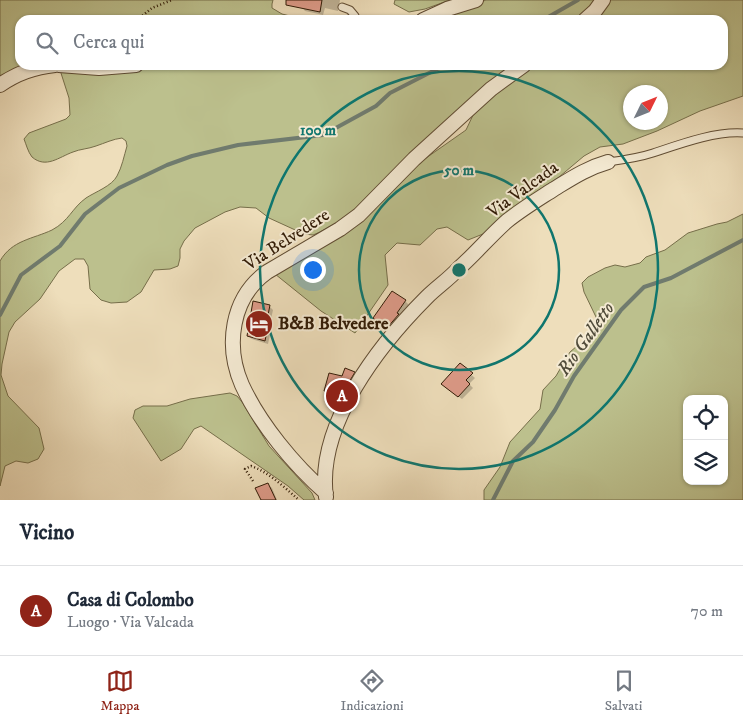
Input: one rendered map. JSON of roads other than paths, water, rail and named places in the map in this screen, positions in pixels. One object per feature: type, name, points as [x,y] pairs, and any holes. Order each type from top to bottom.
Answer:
[{"type":"street","points":[[433,15],[476,0]]},
{"type":"street","points":[[590,15],[600,6],[603,0]]},
{"type":"street","points":[[0,85],[27,70]]},
{"type":"street","name":"Via Belvedere","points":[[326,497],[268,428],[242,385],[235,363],[232,338],[235,317],[246,292],[256,280],[267,272],[340,229],[359,215],[414,159],[491,89],[517,70]]},
{"type":"street","name":"Via Valcada","points":[[326,497],[324,483],[325,468],[334,432],[359,380],[400,327],[428,296],[521,210],[585,170],[608,162]]},
{"type":"lane","points":[[342,7],[350,10],[354,15]]},
{"type":"lane","name":"Via Valcada","points":[[608,162],[633,159],[669,147],[726,133],[743,133]]},
{"type":"waterway","points":[[552,15],[578,0]]},
{"type":"waterway","points":[[0,315],[21,275],[60,246],[85,214],[119,188],[167,165],[192,156],[238,145],[323,135],[376,106],[390,93],[435,70]]},
{"type":"waterway","name":"Rio Galletto","points":[[493,500],[513,461],[533,442],[555,410],[574,376],[621,310],[644,287],[671,278],[743,240]]},
{"type":"place","name":"B&B Belvedere","points":[[259,324]]},
{"type":"place","name":"Casa di Colombo","points":[[342,396]]}]
